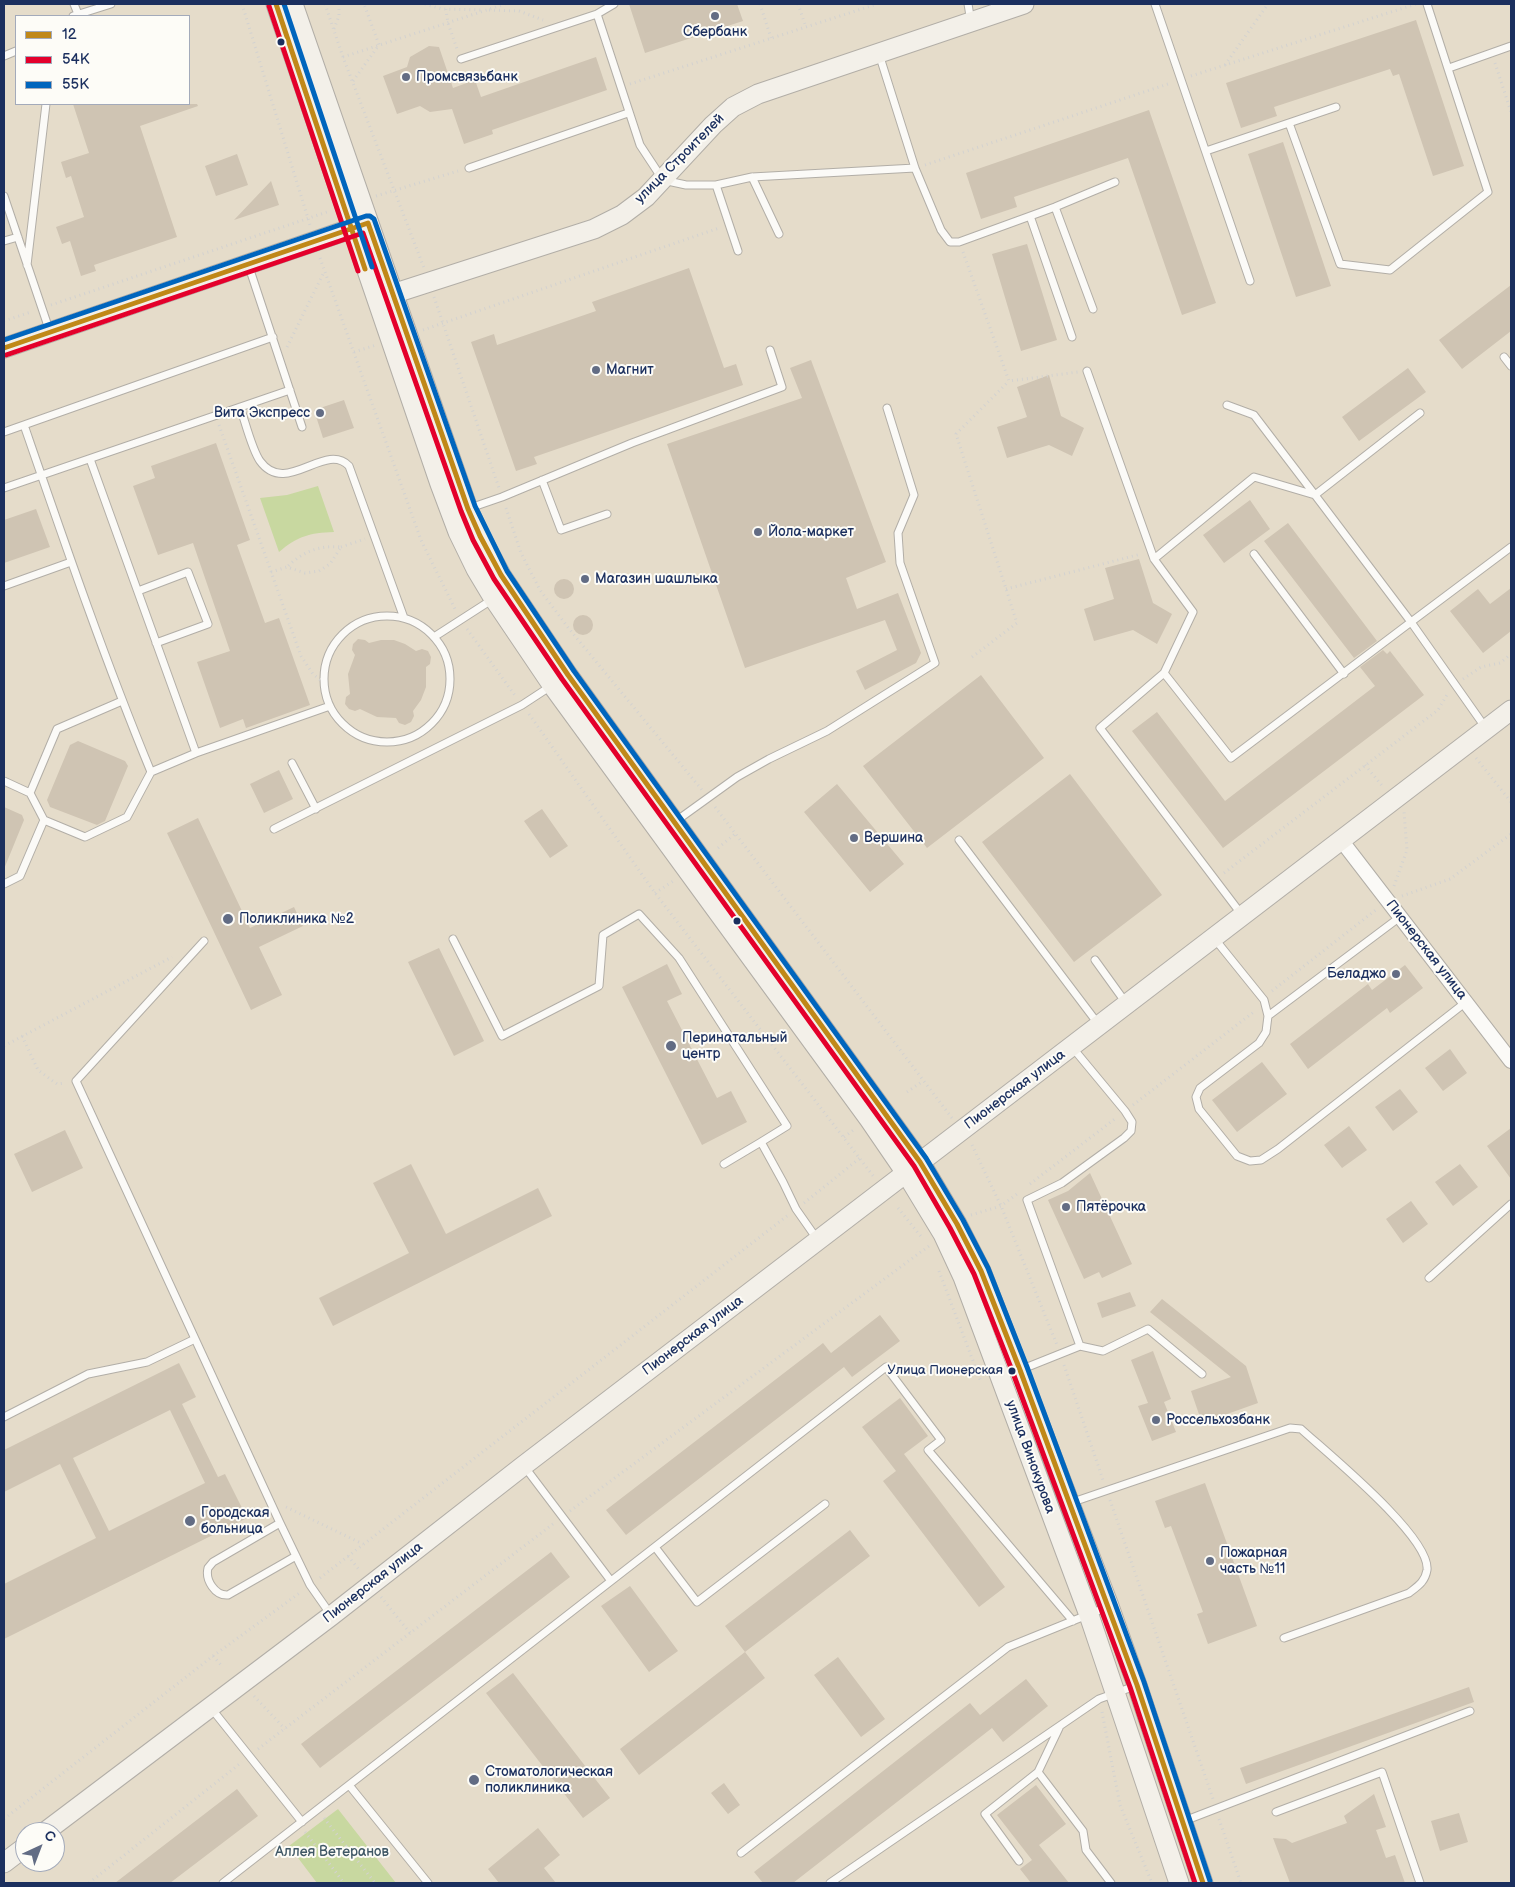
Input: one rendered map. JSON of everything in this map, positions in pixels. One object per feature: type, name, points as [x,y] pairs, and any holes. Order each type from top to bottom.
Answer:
[{"type":"main road","name":"улица Винокурова","points":[[276,4],[360,226],[384,296],[440,484],[458,532],[476,569],[494,599],[552,686],[667,828]]},
{"type":"main road","name":"улица Винокурова","points":[[293,4],[352,204]]},
{"type":"main road","name":"улица Строителей","points":[[384,296],[594,229],[622,215],[646,197],[713,125],[733,107],[758,94],[878,53],[970,13],[1024,4]]},
{"type":"main road","points":[[4,348],[360,226]]},
{"type":"main road","name":"улица Винокурова","points":[[384,296],[468,509],[501,575],[667,828],[865,1113],[914,1168],[961,1230],[981,1271],[1020,1370],[1109,1606],[1203,1883]]},
{"type":"main road","name":"Пионерская улица","points":[[58,1822],[331,1616],[1511,710]]},
{"type":"main road","name":"улица Винокурова","points":[[914,1168],[963,1277],[1108,1696],[1179,1883]]},
{"type":"main road","points":[[4,1863],[15,1855]]},
{"type":"street","name":"Пионерская улица","points":[[1341,840],[1511,1061]]},
{"type":"lane","points":[[74,4],[76,15],[111,4]]},
{"type":"lane","points":[[461,60],[597,14],[614,4]]},
{"type":"lane","points":[[1155,4],[1250,280]]},
{"type":"lane","points":[[1289,123],[1340,264],[1390,270],[1488,192],[1427,4]]},
{"type":"lane","points":[[597,14],[640,145],[663,180],[686,185],[716,185],[752,177],[915,168]]},
{"type":"lane","points":[[1449,68],[1511,46]]},
{"type":"lane","points":[[878,53],[915,168],[941,230],[950,242],[959,242],[1055,208],[1115,182]]},
{"type":"lane","points":[[28,265],[46,105]]},
{"type":"lane","points":[[1206,151],[1336,107]]},
{"type":"lane","points":[[468,168],[628,113]]},
{"type":"lane","points":[[752,177],[779,234]]},
{"type":"lane","points":[[716,185],[738,251]]},
{"type":"lane","points":[[4,196],[50,332]]},
{"type":"lane","points":[[1055,208],[1093,309]]},
{"type":"lane","points":[[1030,216],[1072,337]]},
{"type":"lane","points":[[4,241],[18,236]]},
{"type":"lane","points":[[248,264],[274,337],[302,427]]},
{"type":"lane","points":[[4,432],[274,337]]},
{"type":"lane","points":[[468,509],[502,497],[632,443],[782,388],[770,350]]},
{"type":"lane","points":[[1504,357],[1511,366]]},
{"type":"lane","points":[[1087,371],[1154,559],[1193,612],[1164,673],[1100,728],[1243,916]]},
{"type":"lane","points":[[4,488],[290,390]]},
{"type":"lane","points":[[1226,405],[1254,416],[1411,622],[1486,729]]},
{"type":"lane","points":[[240,407],[259,460],[270,470],[287,473],[331,459],[345,462],[352,472],[404,618]]},
{"type":"lane","points":[[667,828],[707,797],[769,759],[827,731],[935,663],[900,563],[898,533],[914,495],[887,408]]},
{"type":"lane","points":[[1315,495],[1420,413]]},
{"type":"lane","points":[[24,425],[71,562],[122,701],[151,772]]},
{"type":"lane","points":[[90,459],[196,753]]},
{"type":"lane","points":[[1154,559],[1254,477],[1315,495]]},
{"type":"lane","points":[[542,480],[561,530],[607,514]]},
{"type":"lane","points":[[1164,673],[1231,758],[1511,546]]},
{"type":"lane","points":[[1254,554],[1344,674]]},
{"type":"lane","points":[[4,586],[71,562]]},
{"type":"lane","points":[[138,591],[188,572],[208,624],[156,643]]},
{"type":"lane","points":[[434,637],[494,599]]},
{"type":"lane","points":[[392,616],[404,618],[426,629],[434,637],[448,659],[451,684],[444,709],[437,720],[423,732],[393,743],[368,740],[345,727],[330,706],[324,683],[327,660],[332,648],[347,630],[368,619],[392,616]]},
{"type":"lane","points":[[274,829],[522,705],[568,675]]},
{"type":"lane","points":[[30,792],[57,729],[122,701]]},
{"type":"lane","points":[[4,781],[30,792],[44,820],[85,837],[127,817],[151,772],[196,753],[330,706]]},
{"type":"lane","points":[[292,763],[316,809]]},
{"type":"lane","points":[[4,884],[20,876],[44,820]]},
{"type":"lane","points":[[959,840],[1099,1025]]},
{"type":"lane","points":[[453,939],[502,1036],[598,986],[603,934],[639,914],[679,958],[787,1126],[724,1164]]},
{"type":"lane","points":[[1268,1016],[1400,917]]},
{"type":"lane","points":[[1214,937],[1264,1000],[1268,1016],[1266,1032],[1259,1043],[1200,1088],[1196,1097],[1199,1109],[1227,1145],[1238,1156],[1250,1161],[1260,1160],[1278,1149],[1466,1002]]},
{"type":"lane","points":[[204,941],[76,1081],[280,1523],[310,1585],[331,1616]]},
{"type":"lane","points":[[1095,960],[1127,1004]]},
{"type":"lane","points":[[1072,1046],[1132,1122],[1132,1131],[1124,1138],[1062,1183],[1027,1200],[1080,1346]]},
{"type":"lane","points":[[761,1142],[796,1209],[818,1241]]},
{"type":"lane","points":[[1429,1278],[1511,1204]]},
{"type":"lane","points":[[1020,1370],[1080,1346],[1102,1351],[1148,1329],[1202,1374]]},
{"type":"lane","points":[[4,1417],[88,1374],[147,1362],[195,1340]]},
{"type":"lane","points":[[223,1883],[886,1367],[941,1440],[928,1450],[1081,1618]]},
{"type":"lane","points":[[1070,1503],[1290,1428],[1301,1429],[1399,1518],[1420,1548],[1428,1568],[1424,1582],[1409,1593],[1284,1638]]},
{"type":"lane","points":[[524,1466],[611,1581]]},
{"type":"lane","points":[[655,1547],[697,1602],[825,1504]]},
{"type":"lane","points":[[280,1523],[213,1562],[208,1568],[208,1580],[217,1592],[228,1595],[296,1556]]},
{"type":"lane","points":[[741,1854],[1008,1647],[1109,1606]]},
{"type":"lane","points":[[830,1883],[1108,1696],[1137,1685]]},
{"type":"lane","points":[[210,1708],[300,1823]]},
{"type":"lane","points":[[1183,1822],[1470,1711]]},
{"type":"lane","points":[[1020,1861],[985,1814],[1038,1772],[1059,1728]]},
{"type":"lane","points":[[1038,1772],[1083,1831],[1086,1850],[1111,1883]]},
{"type":"lane","points":[[1276,1812],[1382,1772],[1420,1883]]},
{"type":"lane","points":[[349,1785],[428,1883]]},
{"type":"path","points":[[242,4],[308,219]]},
{"type":"path","points":[[325,4],[429,282],[521,553],[540,590],[570,630],[707,797],[953,1120]]},
{"type":"path","points":[[334,29],[339,16],[339,4]]},
{"type":"path","points":[[364,4],[379,45]]},
{"type":"path","points":[[425,4],[446,9],[518,11],[540,18],[557,28]]},
{"type":"path","points":[[445,4],[448,23],[461,60]]},
{"type":"path","points":[[344,57],[505,4]]},
{"type":"path","points":[[760,4],[771,38]]},
{"type":"path","points":[[798,4],[806,27]]},
{"type":"path","points":[[620,87],[877,4]]},
{"type":"path","points":[[1224,66],[1268,4]]},
{"type":"path","points":[[915,168],[1182,79],[1417,4]]},
{"type":"path","points":[[353,81],[379,45]]},
{"type":"path","points":[[1491,53],[1511,112]]},
{"type":"path","points":[[4,321],[352,204],[468,168]]},
{"type":"path","points":[[420,331],[729,225]]},
{"type":"path","points":[[959,242],[1009,381]]},
{"type":"path","points":[[281,360],[324,271],[421,540],[439,579],[474,640],[655,893],[874,1177]]},
{"type":"path","points":[[354,352],[379,344]]},
{"type":"path","points":[[972,657],[1017,623],[956,434],[1009,381],[1087,371]]},
{"type":"path","points":[[216,415],[301,656],[313,674],[324,683]]},
{"type":"path","points":[[271,572],[287,567],[298,557],[311,550],[341,547],[375,536]]},
{"type":"path","points":[[287,567],[305,573],[319,571],[330,564],[341,547]]},
{"type":"path","points":[[1006,589],[1151,552]]},
{"type":"path","points":[[1216,880],[1438,710],[1454,684],[1481,667],[1500,663],[1511,654]]},
{"type":"path","points":[[1466,745],[1511,802]]},
{"type":"path","points":[[1365,765],[1404,813],[1407,850],[1388,901]]},
{"type":"path","points":[[718,848],[735,834]]},
{"type":"path","points":[[970,1215],[1001,1206],[1254,1012],[1271,992],[1388,901],[1450,879],[1511,834]]},
{"type":"path","points":[[655,893],[678,878]]},
{"type":"path","points":[[4,1046],[178,954]]},
{"type":"path","points":[[22,1036],[38,1070],[57,1084],[76,1081]]},
{"type":"path","points":[[907,1092],[923,1081]]},
{"type":"path","points":[[844,1137],[860,1125]]},
{"type":"path","points":[[972,1145],[1001,1206],[1060,1354],[1241,1883]]},
{"type":"path","points":[[4,1819],[213,1656],[310,1585],[860,1158]]},
{"type":"path","points":[[89,1883],[249,1756],[562,1517],[929,1246],[898,1208]]},
{"type":"path","points":[[936,1264],[982,1384]]},
{"type":"path","points":[[269,1499],[363,1544]]},
{"type":"path","points":[[213,1656],[223,1667]]},
{"type":"path","points":[[252,1693],[285,1729]]},
{"type":"path","points":[[1108,1696],[1120,1805],[1152,1883]]},
{"type":"path","points":[[318,1810],[375,1883]]},
{"type":"path","points":[[300,1823],[344,1883]]},
{"type":"green space","points":[[318,486],[334,532],[304,536],[279,552],[260,498],[287,495]]},
{"type":"green space","name":"Аллея Ветеранов","points":[[338,1809],[396,1883],[317,1883],[289,1846]]},
{"type":"building","points":[[629,4],[737,4],[743,21],[645,53]]},
{"type":"building","points":[[1416,20],[1464,166],[1433,176],[1399,74],[1393,76],[1390,69],[1274,107],[1277,116],[1241,128],[1226,83]]},
{"type":"building","points":[[429,46],[439,47],[453,88],[475,80],[481,97],[596,57],[607,90],[492,130],[493,134],[464,144],[452,109],[430,112],[420,106],[397,114],[383,76],[407,67],[410,57]]},
{"type":"building","points":[[197,104],[198,106],[140,126],[177,237],[94,265],[96,271],[81,276],[70,241],[62,244],[56,227],[84,217],[71,176],[66,178],[61,162],[89,153],[73,105]]},
{"type":"building","points":[[1149,110],[1216,303],[1182,315],[1128,158],[1014,197],[1017,207],[981,219],[966,173]]},
{"type":"building","points":[[1283,142],[1331,286],[1296,297],[1248,154]]},
{"type":"building","points":[[237,154],[248,185],[216,196],[205,166]]},
{"type":"building","points":[[271,181],[279,205],[234,220]]},
{"type":"building","points":[[1027,244],[1057,340],[1021,351],[992,254]]},
{"type":"building","points":[[689,268],[724,368],[736,364],[743,385],[534,457],[537,464],[516,471],[471,342],[494,334],[497,345],[596,311],[592,302]]},
{"type":"building","points":[[1511,285],[1511,331],[1462,369],[1439,340]]},
{"type":"building","points":[[811,360],[886,562],[846,578],[857,609],[898,593],[921,653],[916,663],[865,690],[856,671],[897,650],[885,620],[745,668],[667,444],[802,398],[790,368]]},
{"type":"building","points":[[1408,368],[1426,392],[1359,441],[1342,417]]},
{"type":"building","points":[[1049,375],[1061,416],[1084,428],[1072,456],[1049,445],[1007,458],[997,427],[1027,417],[1017,387]]},
{"type":"building","points":[[344,400],[354,428],[323,438],[314,410]]},
{"type":"building","points":[[216,443],[250,540],[237,545],[265,623],[279,618],[310,705],[246,728],[243,719],[220,728],[197,662],[230,651],[193,543],[158,555],[133,486],[155,478],[151,466]]},
{"type":"building","points":[[1250,500],[1270,529],[1224,563],[1203,535]]},
{"type":"building","points":[[36,509],[50,547],[4,563],[4,520]]},
{"type":"building","points":[[1288,523],[1377,641],[1354,658],[1264,541]]},
{"type":"building","points":[[1139,559],[1153,603],[1172,614],[1157,644],[1133,630],[1094,641],[1084,609],[1114,599],[1105,568]]},
{"type":"building","points":[[564,579],[571,582],[574,589],[571,596],[564,599],[557,596],[554,589],[557,582]]},
{"type":"building","points":[[1511,588],[1511,631],[1483,653],[1450,611],[1478,589],[1490,604]]},
{"type":"building","points":[[583,615],[590,618],[593,625],[590,632],[583,635],[576,632],[573,625],[576,618]]},
{"type":"building","points":[[358,639],[369,643],[381,640],[394,640],[416,651],[422,649],[428,651],[431,657],[430,664],[426,667],[426,687],[421,700],[413,711],[414,716],[411,722],[405,725],[399,723],[396,718],[377,717],[360,709],[355,711],[349,709],[345,704],[346,697],[350,694],[348,674],[355,655],[352,650],[353,644]]},
{"type":"building","points":[[1383,650],[1387,654],[1390,651],[1424,695],[1223,848],[1132,731],[1157,712],[1225,801],[1375,686],[1360,667]]},
{"type":"building","points":[[981,675],[1044,758],[927,848],[863,766]]},
{"type":"building","points":[[78,741],[125,761],[128,766],[105,821],[97,825],[50,807],[47,800],[70,745]]},
{"type":"building","points":[[279,770],[293,799],[264,813],[250,784]]},
{"type":"building","points":[[1070,774],[1162,895],[1074,962],[982,842]]},
{"type":"building","name":"Вершина","points":[[837,784],[904,864],[870,892],[804,812]]},
{"type":"building","points":[[4,807],[22,815],[24,820],[4,869]]},
{"type":"building","points":[[542,809],[568,846],[550,858],[524,821]]},
{"type":"building","points":[[198,818],[250,928],[294,907],[303,926],[259,947],[282,995],[251,1010],[167,833]]},
{"type":"building","points":[[439,948],[484,1041],[454,1056],[408,962]]},
{"type":"building","name":"Перинатальный центр","points":[[667,964],[682,994],[667,1001],[717,1098],[731,1091],[747,1122],[702,1145],[622,987]]},
{"type":"building","points":[[1405,965],[1423,988],[1390,1013],[1387,1008],[1308,1069],[1290,1044],[1368,984],[1372,990]]},
{"type":"building","points":[[1450,1049],[1467,1073],[1443,1091],[1425,1068]]},
{"type":"building","points":[[1262,1062],[1287,1094],[1237,1132],[1212,1100]]},
{"type":"building","points":[[1400,1089],[1418,1112],[1393,1131],[1375,1107]]},
{"type":"building","points":[[1349,1126],[1367,1150],[1342,1168],[1324,1145]]},
{"type":"building","points":[[1511,1128],[1511,1179],[1487,1146]]},
{"type":"building","points":[[65,1130],[83,1168],[32,1192],[14,1154]]},
{"type":"building","points":[[411,1164],[446,1234],[538,1188],[552,1216],[333,1326],[319,1298],[409,1253],[373,1183]]},
{"type":"building","points":[[1460,1164],[1478,1187],[1453,1206],[1435,1182]]},
{"type":"building","points":[[1090,1173],[1132,1264],[1102,1278],[1099,1272],[1084,1279],[1048,1200],[1068,1191]]},
{"type":"building","points":[[1411,1201],[1428,1224],[1403,1243],[1386,1219]]},
{"type":"building","points":[[1130,1292],[1136,1306],[1102,1318],[1097,1303]]},
{"type":"building","points":[[1162,1299],[1246,1366],[1258,1403],[1202,1423],[1191,1391],[1231,1377],[1150,1312]]},
{"type":"building","points":[[880,1315],[900,1341],[852,1377],[844,1367],[626,1535],[606,1510],[823,1343],[831,1353]]},
{"type":"building","points":[[1153,1351],[1171,1399],[1164,1402],[1176,1432],[1152,1441],[1138,1406],[1148,1403],[1131,1360]]},
{"type":"building","points":[[179,1363],[196,1397],[182,1404],[218,1477],[225,1474],[247,1518],[4,1639],[4,1584],[96,1538],[60,1464],[4,1492],[4,1450]],"holes":[[[170,1410],[205,1483],[109,1531],[73,1458]]]},
{"type":"building","points":[[900,1398],[928,1436],[904,1454],[1005,1587],[979,1607],[883,1481],[896,1471],[862,1427]]},
{"type":"building","points":[[1205,1483],[1257,1626],[1208,1644],[1197,1614],[1203,1612],[1171,1526],[1165,1528],[1155,1501]]},
{"type":"building","points":[[850,1530],[870,1556],[745,1652],[725,1626]]},
{"type":"building","points":[[551,1552],[570,1577],[320,1768],[301,1744]]},
{"type":"building","points":[[630,1586],[678,1651],[649,1672],[601,1606]]},
{"type":"building","points":[[745,1652],[765,1678],[639,1775],[620,1749]]},
{"type":"building","points":[[838,1657],[885,1719],[861,1737],[814,1675]]},
{"type":"building","points":[[513,1673],[610,1798],[583,1818],[486,1693]]},
{"type":"building","points":[[1026,1679],[1048,1706],[1003,1742],[992,1728],[793,1883],[763,1883],[754,1872],[970,1703],[980,1715]]},
{"type":"building","points":[[1469,1687],[1474,1702],[1246,1784],[1240,1768]]},
{"type":"building","points":[[724,1783],[740,1805],[728,1814],[711,1793]]},
{"type":"building","points":[[1036,1785],[1066,1824],[1039,1845],[1069,1883],[1031,1883],[1020,1869],[1032,1860],[997,1815]]},
{"type":"building","points":[[237,1789],[258,1816],[170,1883],[115,1883]]},
{"type":"building","points":[[1374,1794],[1386,1827],[1376,1830],[1386,1858],[1395,1855],[1405,1883],[1290,1883],[1273,1838],[1286,1839],[1292,1843],[1347,1823],[1344,1816]]},
{"type":"building","points":[[1459,1813],[1468,1842],[1440,1851],[1431,1821]]},
{"type":"building","points":[[538,1828],[560,1855],[544,1868],[556,1883],[499,1883],[488,1869]]},
{"type":"transit line","name":"12","points":[[276,4],[365,269]]},
{"type":"transit line","name":"55К","points":[[284,4],[372,267]]},
{"type":"transit line","name":"54К","points":[[269,6],[358,271]]},
{"type":"transit line","name":"55К","points":[[4,340],[366,216],[374,219],[475,506],[507,571],[574,671],[926,1158],[963,1220],[988,1268],[1027,1367],[1144,1682],[1210,1881]]},
{"type":"transit line","name":"12","points":[[4,348],[368,223],[468,509],[501,575],[568,675],[920,1162],[957,1224],[981,1271],[1020,1370],[1137,1685],[1203,1883]]},
{"type":"transit line","name":"54К","points":[[6,355],[363,233],[461,511],[473,540],[494,579],[562,679],[914,1166],[974,1274],[1013,1373],[1130,1687],[1195,1883]]},
{"type":"place","name":"Сбербанк","points":[[715,16]]},
{"type":"place","name":"Промсвязьбанк","points":[[406,77]]},
{"type":"place","name":"Магнит","points":[[596,370]]},
{"type":"place","name":"Вита Экспресс","points":[[320,413]]},
{"type":"place","name":"Йола-маркет","points":[[758,532]]},
{"type":"place","name":"Магазин шашлыка","points":[[585,579]]},
{"type":"place","name":"Вершина","points":[[854,838]]},
{"type":"place","name":"Поликлиника №2","points":[[228,919]]},
{"type":"place","name":"Беладжо","points":[[1396,974]]},
{"type":"place","name":"Перинатальный центр","points":[[671,1046]]},
{"type":"place","name":"Пятёрочка","points":[[1066,1207]]},
{"type":"place","name":"Улица Пионерская","points":[[1012,1371]]},
{"type":"place","name":"Россельхозбанк","points":[[1156,1420]]},
{"type":"place","name":"Городская больница","points":[[190,1521]]},
{"type":"place","name":"Пожарная часть №11","points":[[1210,1561]]},
{"type":"place","name":"Cтоматологическая поликлиника","points":[[474,1780]]}]
